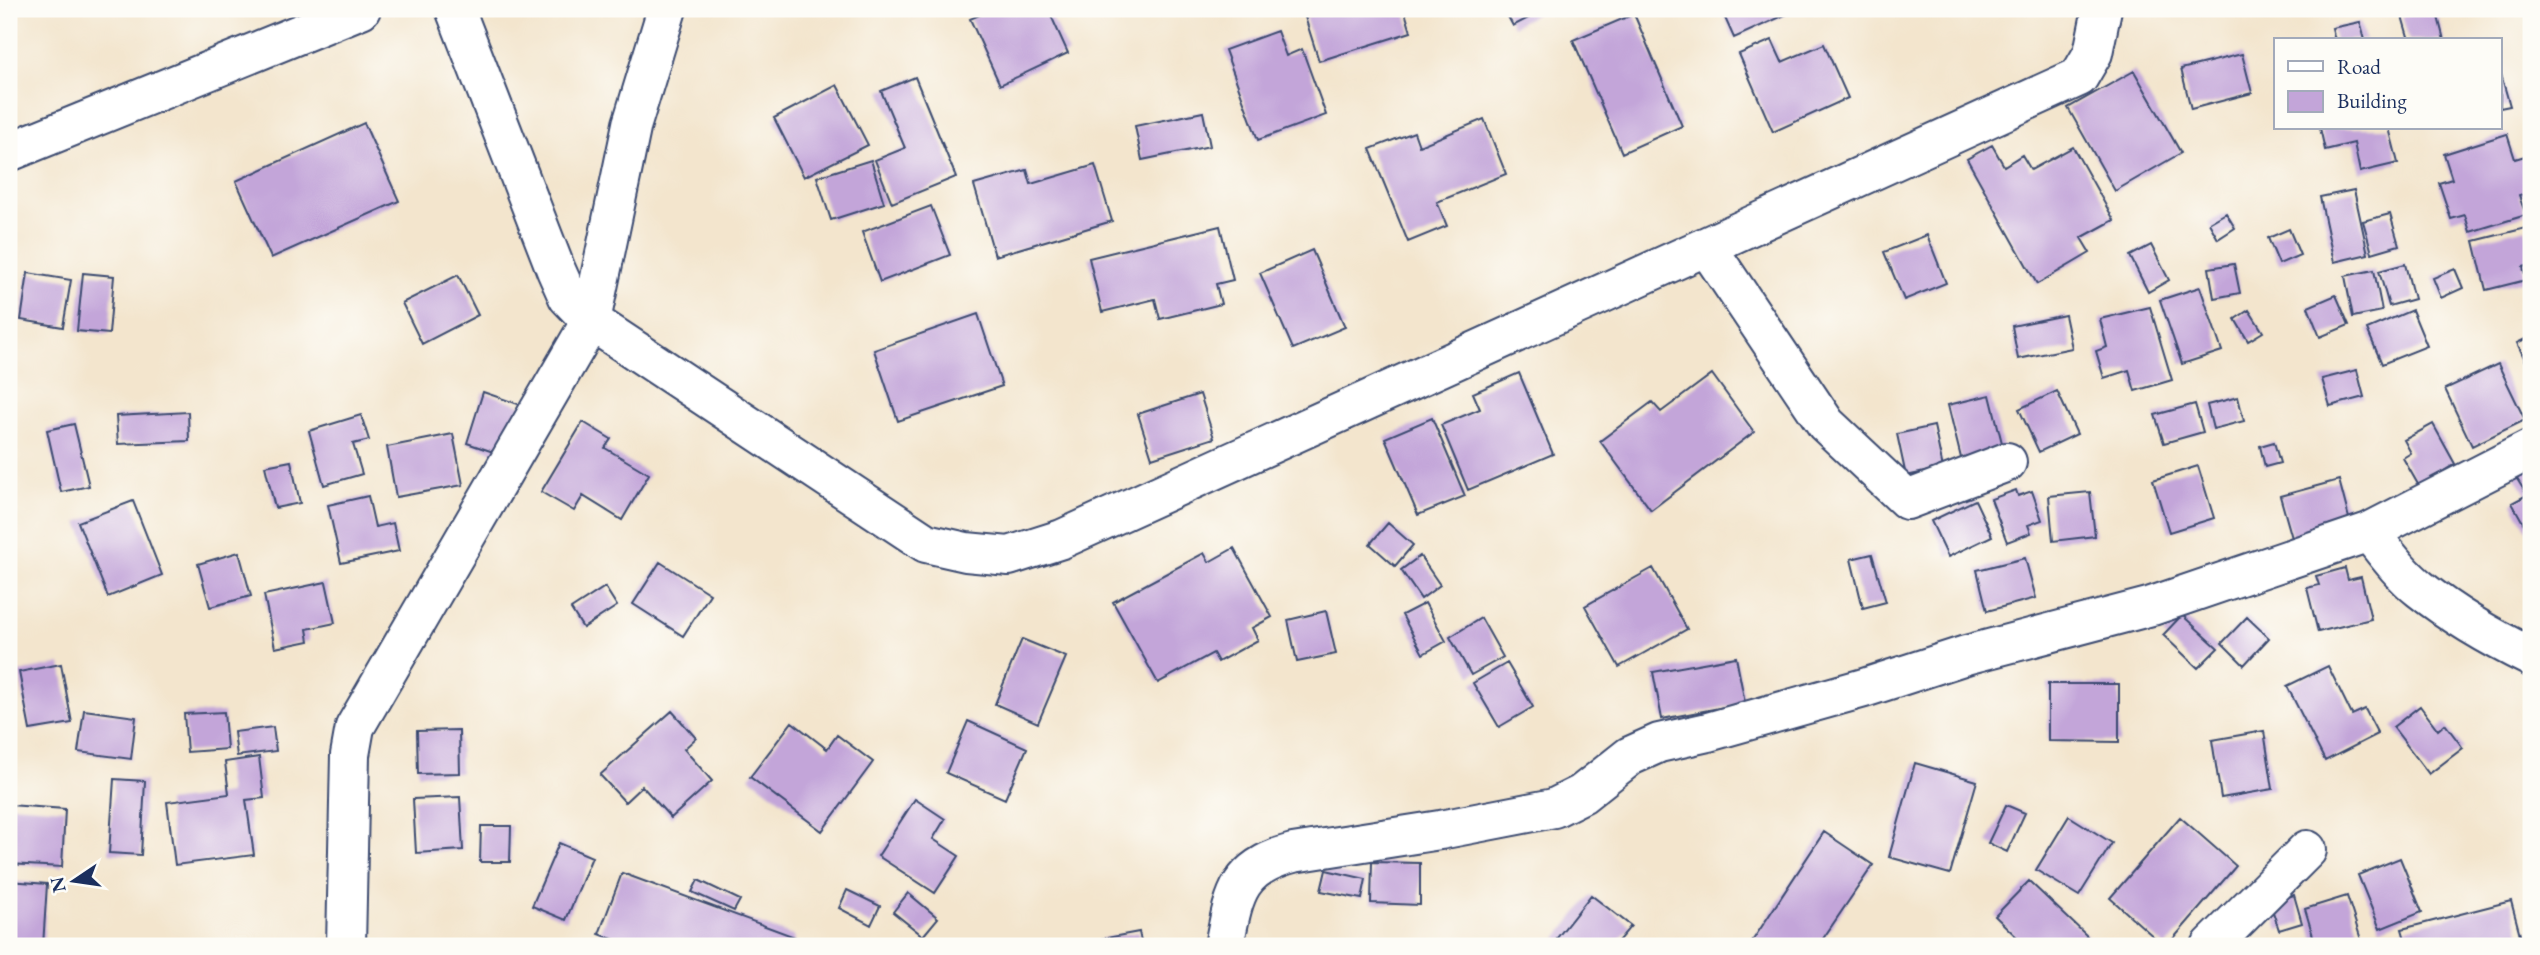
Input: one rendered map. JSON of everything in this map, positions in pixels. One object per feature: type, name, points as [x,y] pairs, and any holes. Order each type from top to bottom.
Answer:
[{"type":"street","points":[[9,152],[360,9]]},
{"type":"street","points":[[455,9],[556,270],[568,297],[592,321],[926,542],[966,552],[1009,556],[1062,539],[2079,77],[2093,53],[2102,9]]},
{"type":"street","points":[[346,946],[350,755],[355,727],[592,321],[632,124],[667,9]]},
{"type":"street","points":[[1707,247],[1826,424],[1907,500],[2007,462]]},
{"type":"street","points":[[1224,946],[1238,890],[1252,871],[1271,859],[1293,853],[1514,818],[1554,808],[1582,794],[1630,756],[1659,743],[1864,688],[1966,655],[2152,606],[2369,532],[2531,449]]},
{"type":"street","points":[[2369,532],[2396,566],[2419,588],[2495,639],[2531,657]]},
{"type":"street","points":[[2211,946],[2308,850]]},
{"type":"building","points":[[993,9],[1048,9],[1068,53],[1000,85],[970,19]]},
{"type":"building","points":[[1330,9],[1404,9],[1411,32],[1319,61],[1305,17]]},
{"type":"building","points":[[1504,9],[1536,9],[1538,13],[1513,26]]},
{"type":"building","points":[[1721,9],[1798,9],[1734,38]]},
{"type":"building","points":[[2436,9],[2443,38],[2408,38],[2402,16]]},
{"type":"building","points":[[1634,14],[1682,126],[1622,153],[1573,40]]},
{"type":"building","points":[[2360,22],[2364,38],[2334,38],[2332,28]]},
{"type":"building","points":[[1277,31],[1286,56],[1302,49],[1326,115],[1258,140],[1225,50]]},
{"type":"building","points":[[1772,40],[1782,62],[1824,44],[1848,98],[1773,132],[1739,54]]},
{"type":"building","points":[[2242,54],[2252,93],[2191,109],[2181,69]]},
{"type":"building","points":[[2134,71],[2181,153],[2115,191],[2068,108]]},
{"type":"building","points":[[915,77],[956,177],[892,203],[875,160],[905,148],[881,91]]},
{"type":"building","points":[[2502,78],[2510,106],[2502,108]]},
{"type":"building","points":[[837,85],[868,145],[804,177],[774,118]]},
{"type":"building","points":[[1203,112],[1210,146],[1142,160],[1135,126]]},
{"type":"building","points":[[1484,119],[1506,174],[1437,202],[1447,226],[1408,242],[1370,149],[1414,132],[1419,146]]},
{"type":"building","points":[[364,123],[399,201],[271,258],[236,181]]},
{"type":"building","points":[[2320,130],[2390,130],[2398,163],[2360,172],[2354,143],[2325,150]]},
{"type":"building","points":[[2507,134],[2515,159],[2525,156],[2531,176],[2531,192],[2519,196],[2526,215],[2470,232],[2465,215],[2451,219],[2439,183],[2452,179],[2444,154]]},
{"type":"building","points":[[1992,145],[2004,166],[2022,155],[2031,170],[2073,147],[2114,220],[2081,238],[2090,253],[2037,284],[1967,159]]},
{"type":"building","points":[[871,160],[884,203],[831,220],[817,177]]},
{"type":"building","points":[[1095,165],[1112,221],[995,256],[974,185],[1027,170],[1031,184]]},
{"type":"building","points":[[2354,190],[2368,254],[2334,262],[2320,197]]},
{"type":"building","points":[[931,206],[950,255],[880,282],[862,232]]},
{"type":"building","points":[[2226,213],[2235,228],[2218,239],[2209,223]]},
{"type":"building","points":[[2390,214],[2399,245],[2372,253],[2363,221]]},
{"type":"building","points":[[1220,226],[1233,280],[1216,284],[1221,304],[1160,319],[1155,299],[1102,312],[1089,258]]},
{"type":"building","points":[[2526,228],[2531,249],[2531,265],[2523,267],[2526,280],[2486,290],[2474,241]]},
{"type":"building","points":[[2289,229],[2300,255],[2279,264],[2268,238]]},
{"type":"building","points":[[1927,235],[1946,283],[1904,300],[1884,252]]},
{"type":"building","points":[[2151,245],[2169,280],[2148,292],[2130,256]]},
{"type":"building","points":[[1312,250],[1345,327],[1293,349],[1260,273]]},
{"type":"building","points":[[2234,264],[2240,293],[2214,298],[2209,268]]},
{"type":"building","points":[[2405,264],[2414,299],[2389,306],[2379,271]]},
{"type":"building","points":[[2455,269],[2463,288],[2441,298],[2433,278]]},
{"type":"building","points":[[2374,270],[2382,311],[2353,317],[2345,276]]},
{"type":"building","points":[[28,273],[71,280],[63,327],[21,320]]},
{"type":"building","points":[[83,273],[114,276],[109,334],[77,331]]},
{"type":"building","points":[[458,275],[478,315],[422,344],[402,303]]},
{"type":"building","points":[[2200,287],[2222,351],[2182,364],[2160,300]]},
{"type":"building","points":[[2336,295],[2349,325],[2320,337],[2308,307]]},
{"type":"building","points":[[2150,307],[2172,380],[2135,391],[2129,370],[2104,378],[2096,351],[2107,347],[2100,319]]},
{"type":"building","points":[[2249,310],[2263,332],[2248,341],[2235,319]]},
{"type":"building","points":[[2412,310],[2427,346],[2382,364],[2367,329]]},
{"type":"building","points":[[978,314],[1002,386],[898,421],[874,350]]},
{"type":"building","points":[[2065,315],[2072,348],[2018,359],[2012,326]]},
{"type":"building","points":[[2531,336],[2531,372],[2517,343]]},
{"type":"building","points":[[2498,364],[2525,420],[2472,446],[2445,389]]},
{"type":"building","points":[[2357,370],[2364,397],[2330,406],[2322,379]]},
{"type":"building","points":[[1519,373],[1553,454],[1468,490],[1441,425],[1480,409],[1473,393]]},
{"type":"building","points":[[1712,374],[1754,432],[1651,510],[1600,441],[1652,402],[1661,412]]},
{"type":"building","points":[[2057,391],[2077,434],[2039,452],[2019,409]]},
{"type":"building","points":[[483,392],[521,405],[505,456],[467,443]]},
{"type":"building","points":[[1200,394],[1214,438],[1152,458],[1138,414]]},
{"type":"building","points":[[1990,395],[2004,451],[1962,462],[1948,405]]},
{"type":"building","points":[[2238,397],[2244,421],[2213,429],[2207,405]]},
{"type":"building","points":[[2195,404],[2203,432],[2164,443],[2155,415]]},
{"type":"building","points":[[188,412],[189,441],[118,444],[116,416]]},
{"type":"building","points":[[361,415],[369,440],[353,444],[362,474],[324,485],[309,431]]},
{"type":"building","points":[[1432,418],[1465,496],[1418,515],[1385,438]]},
{"type":"building","points":[[583,422],[611,439],[605,448],[649,474],[622,520],[583,496],[574,511],[541,492]]},
{"type":"building","points":[[74,424],[89,486],[61,492],[47,430]]},
{"type":"building","points":[[2433,424],[2455,464],[2419,486],[2403,458],[2411,453],[2404,440]]},
{"type":"building","points":[[1934,426],[1943,468],[1906,476],[1897,434]]},
{"type":"building","points":[[453,434],[463,485],[396,497],[387,447]]},
{"type":"building","points":[[2274,442],[2280,463],[2265,467],[2260,446]]},
{"type":"building","points":[[291,461],[300,503],[275,508],[265,466]]},
{"type":"building","points":[[2531,464],[2531,537],[2512,503],[2527,495],[2514,474]]},
{"type":"building","points":[[2198,466],[2214,518],[2169,532],[2153,480]]},
{"type":"building","points":[[2339,480],[2350,522],[2292,538],[2280,496]]},
{"type":"building","points":[[2016,490],[2018,496],[2032,491],[2042,520],[2028,525],[2031,533],[2007,542],[1991,499]]},
{"type":"building","points":[[2090,492],[2095,536],[2053,541],[2049,496]]},
{"type":"building","points":[[368,496],[375,527],[393,523],[399,551],[341,563],[328,505]]},
{"type":"building","points":[[1975,500],[1992,536],[1948,557],[1931,521]]},
{"type":"building","points":[[133,501],[162,575],[108,597],[78,522]]},
{"type":"building","points":[[1388,523],[1413,545],[1395,566],[1370,544]]},
{"type":"building","points":[[1234,548],[1272,617],[1252,628],[1258,640],[1218,662],[1213,653],[1158,683],[1113,602],[1204,553],[1209,562]]},
{"type":"building","points":[[239,552],[251,596],[210,607],[198,564]]},
{"type":"building","points":[[1872,554],[1886,602],[1863,608],[1851,559]]},
{"type":"building","points":[[1420,556],[1440,585],[1421,599],[1401,570]]},
{"type":"building","points":[[2025,558],[2036,598],[1987,611],[1977,570]]},
{"type":"building","points":[[660,562],[710,594],[683,636],[633,604]]},
{"type":"building","points":[[1653,568],[1687,629],[1619,667],[1585,606]]},
{"type":"building","points":[[2345,568],[2348,580],[2361,577],[2371,619],[2318,632],[2307,588],[2319,585],[2316,576]]},
{"type":"building","points":[[326,582],[335,623],[307,629],[309,641],[275,648],[264,595]]},
{"type":"building","points":[[605,587],[617,606],[583,628],[571,609]]},
{"type":"building","points":[[1425,603],[1446,641],[1423,654],[1402,615]]},
{"type":"building","points":[[1326,611],[1336,654],[1297,662],[1288,620]]},
{"type":"building","points":[[2182,615],[2218,648],[2198,668],[2163,635]]},
{"type":"building","points":[[2247,617],[2269,638],[2244,665],[2222,643]]},
{"type":"building","points":[[1481,618],[1503,657],[1471,675],[1450,637]]},
{"type":"building","points":[[1022,639],[1066,657],[1038,723],[995,704]]},
{"type":"building","points":[[1736,657],[1745,703],[1662,719],[1653,672]]},
{"type":"building","points":[[1507,663],[1533,707],[1499,727],[1473,683]]},
{"type":"building","points":[[61,664],[72,723],[30,730],[19,672]]},
{"type":"building","points":[[2328,666],[2352,715],[2365,709],[2378,734],[2325,761],[2287,686]]},
{"type":"building","points":[[2048,684],[2119,684],[2119,742],[2048,741]]},
{"type":"building","points":[[2420,706],[2438,730],[2445,724],[2463,748],[2429,774],[2393,727]]},
{"type":"building","points":[[84,710],[136,717],[131,759],[78,752]]},
{"type":"building","points":[[672,711],[696,738],[684,749],[712,781],[671,818],[642,786],[625,802],[600,775]]},
{"type":"building","points":[[224,712],[227,749],[187,752],[184,714]]},
{"type":"building","points":[[968,721],[1027,748],[1005,799],[946,773]]},
{"type":"building","points":[[792,722],[827,749],[837,735],[873,762],[822,831],[750,777]]},
{"type":"building","points":[[273,727],[276,751],[237,756],[234,732]]},
{"type":"building","points":[[459,730],[460,773],[418,774],[417,731]]},
{"type":"building","points":[[2264,731],[2273,789],[2221,798],[2212,740]]},
{"type":"building","points":[[259,757],[264,798],[246,800],[254,855],[175,865],[167,802],[229,794],[225,762]]},
{"type":"building","points":[[1915,763],[1977,781],[1950,874],[1889,857]]},
{"type":"building","points":[[114,779],[145,781],[141,855],[109,853]]},
{"type":"building","points":[[460,797],[463,850],[416,853],[413,799]]},
{"type":"building","points":[[915,799],[945,819],[933,839],[959,856],[935,893],[878,856]]},
{"type":"building","points":[[9,805],[65,809],[62,867],[9,864]]},
{"type":"building","points":[[2006,805],[2025,813],[2007,852],[1988,843]]},
{"type":"building","points":[[2069,816],[2112,843],[2079,896],[2036,870]]},
{"type":"building","points":[[2180,817],[2236,866],[2167,946],[2164,946],[2110,898]]},
{"type":"building","points":[[481,826],[511,826],[510,862],[480,862]]},
{"type":"building","points":[[1824,832],[1873,865],[1818,946],[1749,946]]},
{"type":"building","points":[[559,843],[592,857],[566,920],[532,906]]},
{"type":"building","points":[[2400,858],[2422,912],[2380,929],[2358,875]]},
{"type":"building","points":[[1372,862],[1420,863],[1420,905],[1371,903]]},
{"type":"building","points":[[1326,870],[1366,879],[1362,899],[1321,891]]},
{"type":"building","points":[[622,873],[795,937],[792,946],[631,946],[599,934]]},
{"type":"building","points":[[698,880],[740,900],[734,911],[692,892]]},
{"type":"building","points":[[9,881],[47,884],[43,946],[9,946]]},
{"type":"building","points":[[2029,881],[2087,936],[2077,946],[2026,946],[1995,916]]},
{"type":"building","points":[[847,890],[880,906],[871,925],[839,908]]},
{"type":"building","points":[[908,893],[938,918],[923,936],[893,912]]},
{"type":"building","points":[[1591,895],[1631,926],[1614,946],[1568,946],[1557,938]]},
{"type":"building","points":[[2294,895],[2302,923],[2279,930],[2270,903]]},
{"type":"building","points":[[2347,896],[2363,946],[2316,946],[2305,909]]},
{"type":"building","points":[[2511,901],[2523,946],[2407,946],[2402,929]]},
{"type":"building","points":[[1139,932],[1142,946],[1102,946],[1101,939]]}]
